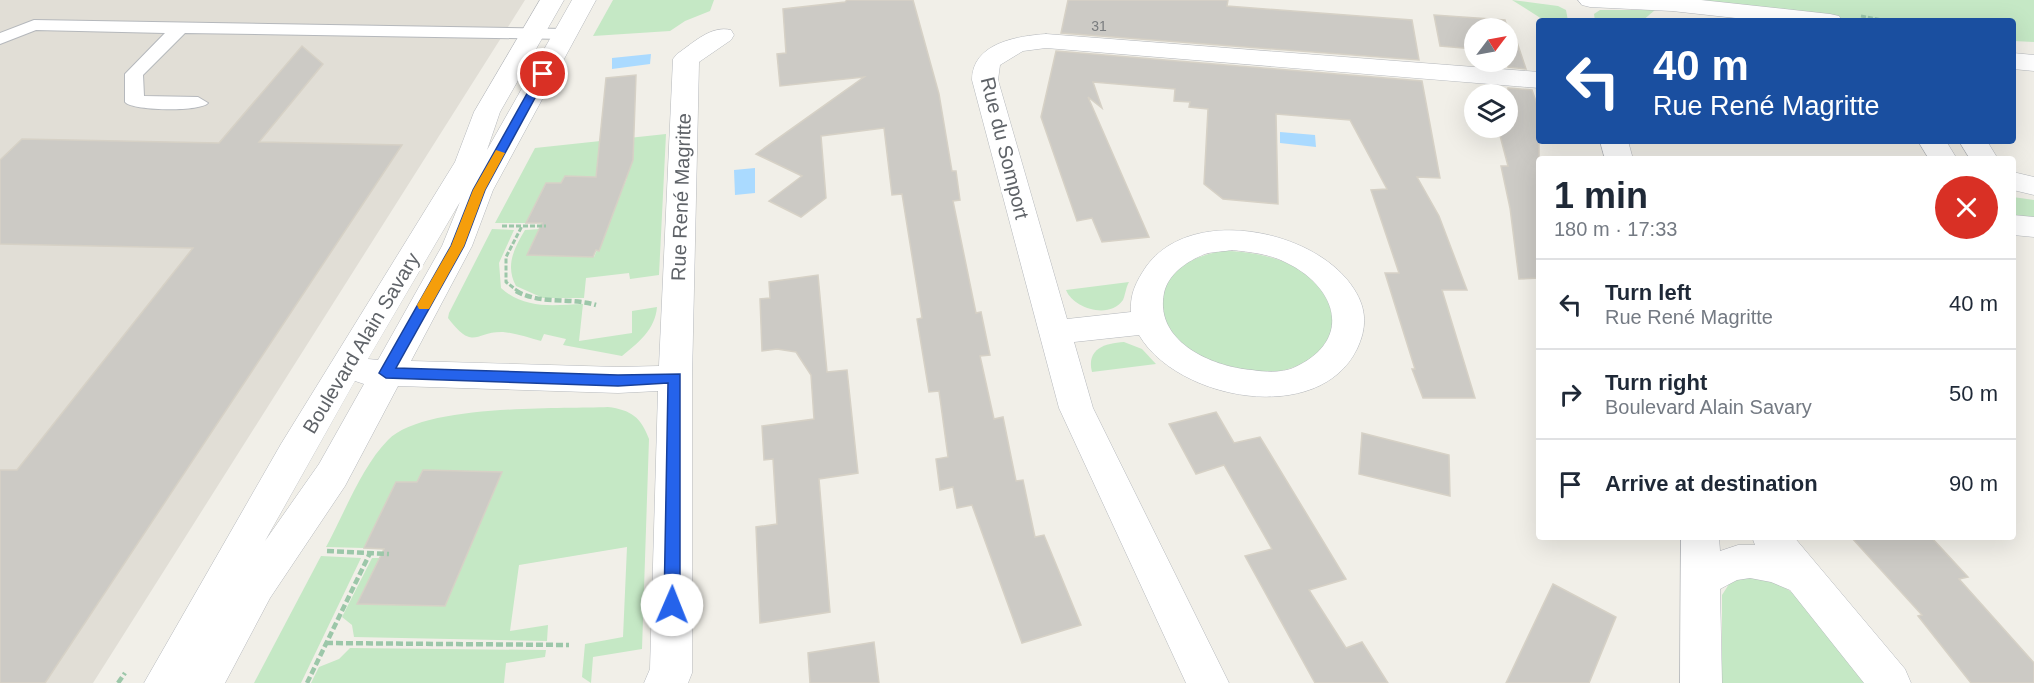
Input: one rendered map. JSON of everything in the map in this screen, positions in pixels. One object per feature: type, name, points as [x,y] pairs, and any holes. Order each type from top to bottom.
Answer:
[{"type":"street","name":"Boulevard Alain Savary","points":[[165,683],[344,371],[469,162],[487,112],[552,0]]},
{"type":"street","name":"Boulevard Alain Savary","points":[[202,683],[256,586],[333,475],[386,373],[457,246],[479,190],[584,0]]},
{"type":"street","points":[[1581,0],[1584,18]]},
{"type":"street","points":[[1590,0],[1672,4],[1802,18]]},
{"type":"street","name":"Rue René Magritte","points":[[665,683],[671,673],[675,378],[686,59],[722,35]]},
{"type":"street","name":"Rue du Somport","points":[[1208,683],[1076,408],[1053,332],[983,72],[989,61],[1004,50],[1024,42],[1046,41],[1536,80]]},
{"type":"street","points":[[2016,45],[2034,47]]},
{"type":"street","points":[[2016,60],[2034,63]]},
{"type":"street","points":[[2016,182],[2034,186]]},
{"type":"street","points":[[2016,225],[2034,227]]},
{"type":"street","points":[[1232,240],[1276,247],[1297,255],[1324,272],[1343,295],[1351,319],[1346,344],[1329,365],[1301,379],[1265,385],[1228,381],[1193,367],[1166,347],[1150,322],[1146,297],[1154,274],[1173,256],[1200,245],[1232,240]]},
{"type":"street","points":[[1053,332],[1150,322]]},
{"type":"street","points":[[344,371],[618,381],[675,378]]},
{"type":"street","points":[[1700,540],[1701,683]]},
{"type":"street","points":[[1774,540],[1890,683]]},
{"type":"street","points":[[1700,581],[1725,565],[1743,560],[1760,560],[1806,579]]},
{"type":"lane","points":[[0,39],[34,26],[565,34]]},
{"type":"lane","points":[[180,28],[134,74],[135,102],[198,103]]},
{"type":"path","points":[[495,226],[546,226]]},
{"type":"path","points":[[522,226],[506,257],[506,282],[516,292],[528,298],[548,302],[584,300],[596,305]]},
{"type":"path","points":[[325,551],[389,554]]},
{"type":"path","points":[[307,683],[370,553]]},
{"type":"path","points":[[326,643],[569,645]]},
{"type":"shaded area","points":[[0,0],[525,0],[93,683],[34,683],[65,471],[0,471]]},
{"type":"green space","points":[[613,0],[714,0],[710,11],[685,21],[670,31],[593,36]]},
{"type":"green space","points":[[1512,0],[1558,6],[1566,10],[1567,18],[1540,18]]},
{"type":"green space","points":[[1590,0],[2034,0],[2034,42],[2016,41],[2016,18],[1796,18]]},
{"type":"green space","points":[[1600,10],[1655,10],[1646,18],[1595,18],[1594,14]]},
{"type":"green space","points":[[666,134],[659,275],[630,279],[629,273],[586,278],[584,298],[543,298],[516,286],[511,271],[512,257],[525,230],[540,229],[528,255],[594,257],[627,178],[565,176],[561,183],[546,183],[526,223],[495,223],[535,148]]},
{"type":"green space","points":[[2016,197],[2034,200],[2034,219],[2016,218]]},
{"type":"green space","points":[[492,229],[514,230],[499,263],[501,288],[520,300],[540,305],[583,304],[579,341],[632,333],[632,311],[657,307],[653,323],[640,341],[622,356],[563,345],[566,339],[544,334],[541,341],[503,332],[469,337],[448,318],[449,313]]},
{"type":"green space","points":[[1221,251],[1257,254],[1277,259],[1311,277],[1324,290],[1331,306],[1333,325],[1329,339],[1319,351],[1296,366],[1279,371],[1242,372],[1206,361],[1177,340],[1164,316],[1163,295],[1167,284],[1172,275],[1189,262]]},
{"type":"green space","points":[[1129,282],[1123,300],[1117,306],[1109,309],[1092,309],[1083,306],[1076,302],[1066,290]]},
{"type":"green space","points":[[1124,342],[1142,349],[1156,364],[1092,372],[1091,364],[1094,353],[1104,346]]},
{"type":"green space","points":[[608,407],[623,410],[634,416],[639,420],[649,439],[642,649],[593,657],[591,683],[582,677],[585,644],[623,637],[627,547],[519,565],[510,631],[548,625],[547,641],[354,637],[352,625],[342,617],[372,558],[380,558],[358,604],[445,606],[502,472],[423,470],[417,482],[396,482],[364,548],[326,547],[370,463],[388,440],[405,428],[460,414],[525,409]]},
{"type":"green space","points":[[321,556],[361,558],[301,683],[254,683]]},
{"type":"green space","points":[[1754,577],[1778,583],[1800,598],[1869,683],[1722,683],[1722,595],[1731,581]]},
{"type":"green space","points":[[350,648],[546,650],[545,657],[506,663],[504,683],[311,683],[319,667],[339,659]]},
{"type":"water","points":[[651,54],[650,64],[612,69],[612,58]]},
{"type":"water","points":[[1280,132],[1315,135],[1316,147],[1280,143]]},
{"type":"water","points":[[755,168],[755,193],[735,195],[734,170]]},
{"type":"building","points":[[847,0],[913,0],[939,94],[952,171],[956,171],[960,200],[953,201],[976,313],[981,312],[990,355],[980,356],[994,419],[1003,417],[1016,481],[1023,480],[1035,537],[1044,535],[1081,625],[1022,643],[972,505],[957,508],[953,487],[940,490],[936,459],[948,457],[939,391],[929,392],[917,319],[922,318],[902,194],[892,195],[884,128],[821,136],[826,198],[801,217],[769,201],[802,176],[756,154],[864,77],[780,86],[777,54],[786,53],[783,9]]},
{"type":"building","points":[[1068,0],[1228,0],[1227,6],[1412,20],[1419,60],[1061,33]]},
{"type":"building","points":[[1434,15],[1477,18],[1464,18],[1464,48],[1440,46]]},
{"type":"building","points":[[1518,45],[1526,69],[1518,68]]},
{"type":"building","points":[[302,46],[323,64],[259,142],[402,145],[45,683],[0,683],[0,470],[17,470],[193,248],[0,244],[0,160],[22,139],[219,143]]},
{"type":"building","points":[[1056,51],[1422,81],[1440,178],[1417,177],[1439,216],[1467,290],[1442,290],[1475,398],[1423,398],[1412,369],[1415,369],[1385,273],[1399,273],[1371,190],[1387,189],[1350,120],[1276,114],[1278,204],[1223,199],[1204,184],[1208,109],[1189,107],[1190,102],[1174,101],[1175,89],[1093,82],[1102,108],[1088,97],[1149,237],[1102,242],[1092,218],[1077,221],[1041,117]]},
{"type":"building","points":[[636,75],[633,160],[599,251],[596,250],[593,257],[527,255],[542,223],[526,223],[546,183],[561,183],[565,176],[596,177],[606,78]]},
{"type":"building","points":[[1518,89],[1532,90],[1536,101],[1536,144],[1539,144],[1539,156],[1536,156],[1536,278],[1519,279],[1510,208],[1501,166],[1508,166],[1501,138],[1518,138]]},
{"type":"building","points":[[818,275],[827,372],[847,370],[858,473],[819,479],[830,612],[760,623],[756,527],[777,524],[773,459],[764,460],[762,426],[814,419],[811,375],[796,352],[777,349],[762,351],[760,299],[770,298],[769,282]]},
{"type":"building","points":[[1216,412],[1234,443],[1260,437],[1346,579],[1309,590],[1346,648],[1362,642],[1388,683],[1315,683],[1245,556],[1272,549],[1224,465],[1196,474],[1169,424]]},
{"type":"building","points":[[1362,433],[1449,455],[1450,496],[1359,474]]},
{"type":"building","points":[[423,470],[502,472],[445,606],[357,604],[384,549],[364,548],[396,482],[417,482]]},
{"type":"building","points":[[1854,540],[1934,540],[1968,577],[1959,579],[2034,663],[2034,683],[1971,683],[1918,616],[1922,615]]},
{"type":"building","points":[[1553,584],[1616,617],[1589,683],[1506,683]]},
{"type":"building","points":[[874,642],[879,683],[810,683],[808,653]]},
{"type":"slow traffic","points":[[424,305],[457,246],[479,190],[500,153]]},
{"type":"route","points":[[543,74],[479,190],[457,246],[386,373],[618,381],[675,378],[672,605]]}]
